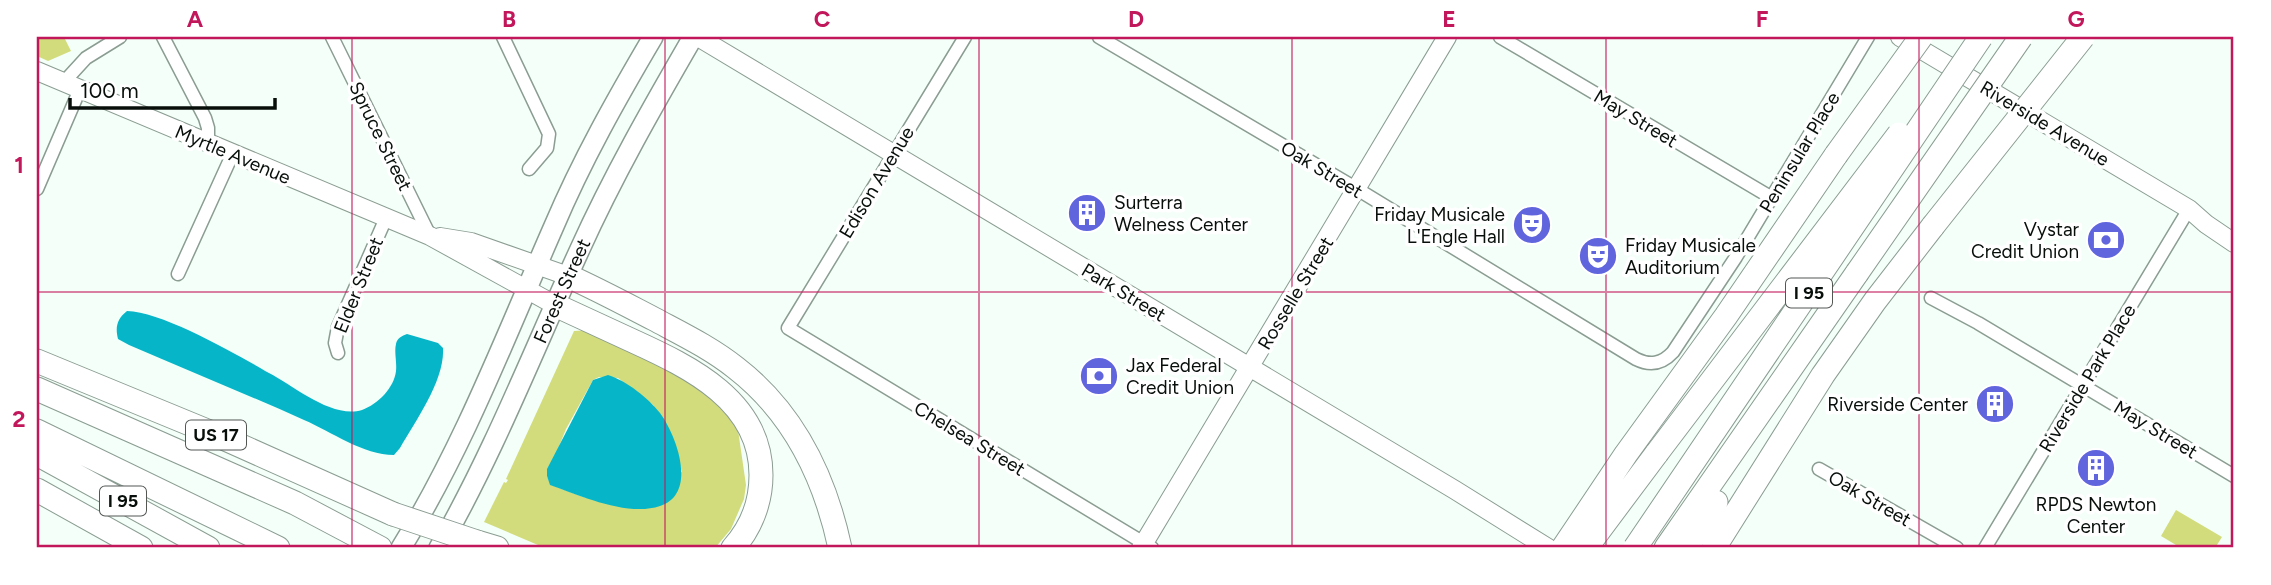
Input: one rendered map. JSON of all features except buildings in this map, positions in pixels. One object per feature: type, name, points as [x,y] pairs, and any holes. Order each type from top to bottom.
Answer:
[{"type":"highway","points":[[1563,548],[1836,155],[1922,37]]},
{"type":"highway","points":[[1587,548],[1973,37]]},
{"type":"highway","name":"I 95","points":[[1635,548],[1980,37]]},
{"type":"highway","name":"I 95","points":[[1666,548],[2021,37]]},
{"type":"highway","points":[[1714,548],[1823,374],[1881,293],[2083,37]]},
{"type":"highway","points":[[1687,548],[1857,273]]},
{"type":"highway","points":[[568,276],[699,343],[727,361],[753,383],[793,429],[811,460],[830,505],[840,548]]},
{"type":"highway","points":[[555,305],[691,369],[718,389],[739,412],[757,450],[760,486],[751,521],[733,548]]},
{"type":"highway","name":"US 17","points":[[37,361],[212,433],[393,514],[480,546]]},
{"type":"highway","points":[[37,389],[295,503],[377,546]]},
{"type":"highway","points":[[37,431],[278,548]]},
{"type":"highway","name":"I 95","points":[[37,454],[208,548]]},
{"type":"highway","name":"I 95","points":[[37,491],[141,548]]},
{"type":"highway","points":[[37,499],[114,548]]},
{"type":"main road","name":"Forest Street","points":[[401,548],[452,458],[494,369],[580,169],[653,37]]},
{"type":"main road","name":"Forest Street","points":[[439,548],[495,440],[627,152],[695,37]]},
{"type":"street","points":[[37,189],[72,86],[86,58],[120,37]]},
{"type":"street","points":[[163,37],[205,118],[208,143]]},
{"type":"street","name":"Spruce Street","points":[[332,37],[430,236]]},
{"type":"street","points":[[503,37],[549,134],[547,148],[528,169]]},
{"type":"street","name":"Park Street","points":[[695,37],[894,153],[1548,548]]},
{"type":"street","name":"Edison Avenue","points":[[788,328],[965,37]]},
{"type":"street","name":"Oak Street","points":[[1099,37],[1357,189],[1636,359],[1654,363]]},
{"type":"street","name":"Rosselle Street","points":[[1146,547],[1447,37]]},
{"type":"street","name":"May Street","points":[[1500,37],[1772,198]]},
{"type":"street","name":"Peninsular Place","points":[[1654,363],[1664,360],[1673,352],[1736,257],[1868,37]]},
{"type":"street","name":"Riverside Avenue","points":[[1900,37],[2189,209],[2234,243]]},
{"type":"street","name":"Myrtle Avenue","points":[[37,71],[430,236],[555,305]]},
{"type":"street","points":[[178,274],[233,153]]},
{"type":"street","name":"Riverside Avenue","points":[[2189,209],[2211,216],[2234,229]]},
{"type":"street","name":"Riverside Park Place","points":[[1985,548],[2189,209]]},
{"type":"street","name":"Elder Street","points":[[338,353],[335,343],[338,327],[386,218]]},
{"type":"street","name":"Myrtle Avenue","points":[[430,236],[471,242],[568,276]]},
{"type":"street","name":"May Street","points":[[1931,298],[2234,476]]},
{"type":"street","name":"Chelsea Street","points":[[788,328],[1146,547]]},
{"type":"street","name":"Oak Street","points":[[1819,469],[1957,548]]},
{"type":"green space","points":[[37,37],[64,37],[71,51],[48,61],[37,56]]},
{"type":"green space","points":[[590,330],[696,384],[737,423],[746,485],[744,499],[731,529],[715,548],[545,548],[484,522],[504,482],[508,480],[506,479],[574,331]],"holes":[[[599,377],[618,378],[653,405],[669,430],[682,472],[586,498],[551,485],[547,476],[566,429],[593,380]]]},
{"type":"green space","points":[[2176,510],[2222,537],[2215,548],[2181,548],[2161,536]]},
{"type":"water","points":[[127,311],[160,318],[199,335],[314,400],[350,412],[374,404],[384,395],[395,377],[396,344],[403,336],[407,334],[438,343],[443,348],[442,360],[428,400],[400,448],[394,455],[382,454],[359,447],[304,420],[118,339],[118,324]]},
{"type":"water","points":[[608,375],[630,386],[649,402],[660,413],[673,436],[681,464],[681,477],[672,500],[660,506],[647,509],[619,507],[550,485],[547,469],[593,380]]},
{"type":"place","name":"Surterra Welness Center","points":[[1087,213]]},
{"type":"place","name":"Friday Musicale L'Engle Hall","points":[[1532,225]]},
{"type":"place","name":"Vystar Credit Union","points":[[2106,240]]},
{"type":"place","name":"Friday Musicale Auditorium","points":[[1598,256]]},
{"type":"place","name":"Jax Federal Credit Union","points":[[1099,376]]},
{"type":"place","name":"Riverside Center","points":[[1995,404]]},
{"type":"place","name":"RPDS Newton Center","points":[[2096,468]]}]
